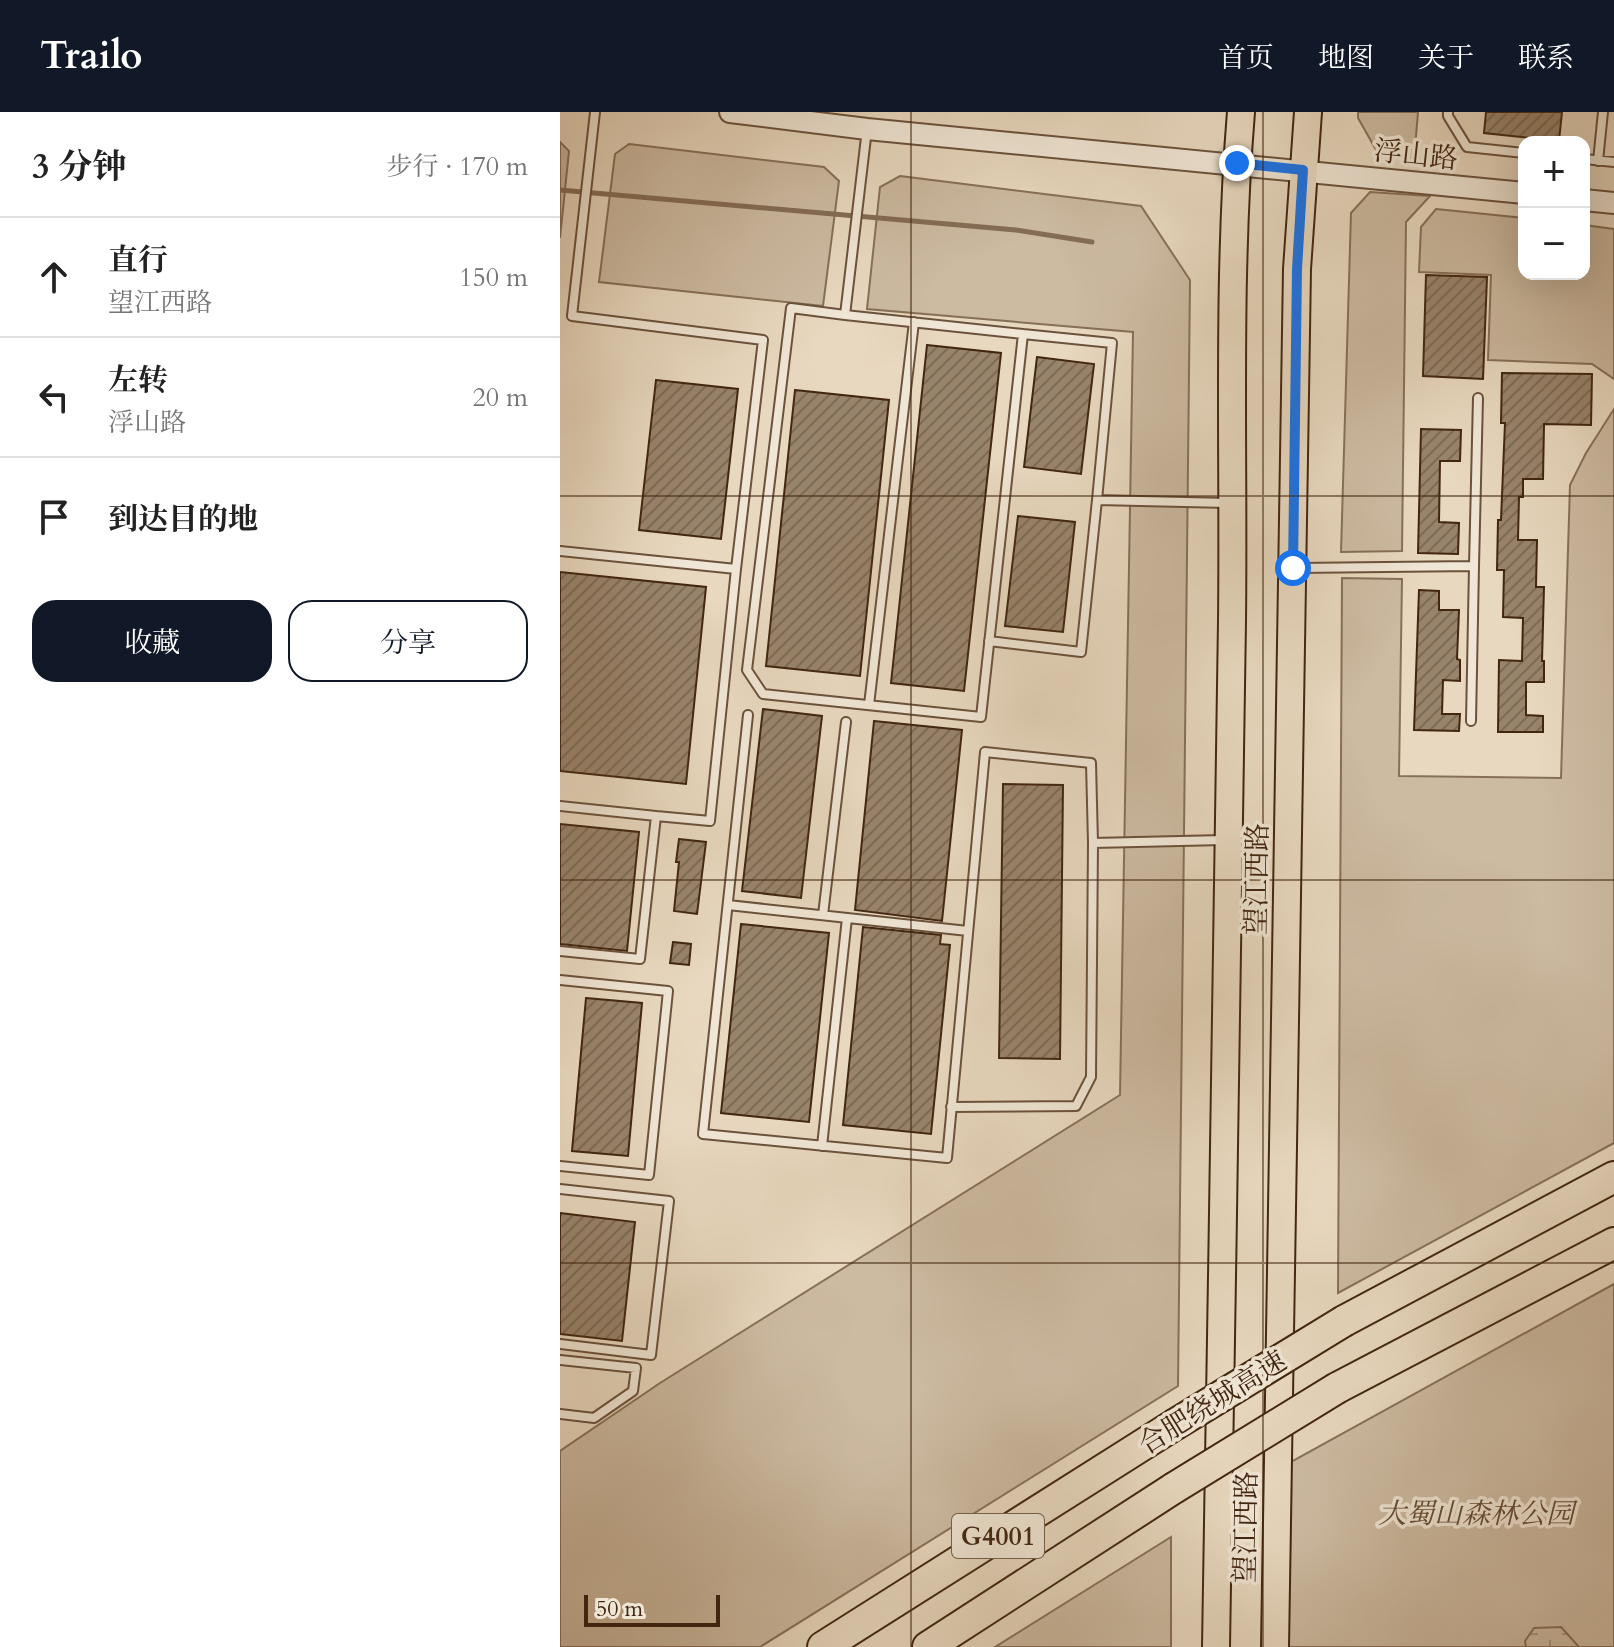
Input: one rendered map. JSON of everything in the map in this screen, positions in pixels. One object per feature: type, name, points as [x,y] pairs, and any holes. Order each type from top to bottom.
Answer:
[{"type":"highway","name":"合肥绕城高速","points":[[823,1647],[1344,1321],[1614,1177]]},
{"type":"highway","name":"合肥绕城高速","points":[[928,1647],[1174,1488],[1337,1388],[1614,1243]]},
{"type":"main road","name":"望江西路","points":[[1216,1647],[1237,163],[1241,112]]},
{"type":"main road","name":"望江西路","points":[[1275,1647],[1297,269],[1308,112]]},
{"type":"street","name":"浮山路","points":[[730,112],[867,129],[1518,192]]},
{"type":"street","points":[[1590,201],[1614,203]]},
{"type":"lane","points":[[572,316],[595,112]]},
{"type":"lane","points":[[1448,112],[1467,147],[1518,152]]},
{"type":"lane","points":[[1598,161],[1603,112]]},
{"type":"lane","points":[[845,315],[867,129]]},
{"type":"lane","points":[[1590,160],[1614,162]]},
{"type":"lane","points":[[989,641],[1081,652],[1112,343],[791,308],[747,670],[763,694],[981,717],[989,641],[1023,334]]},
{"type":"lane","points":[[560,315],[763,340],[710,821],[560,806]]},
{"type":"lane","points":[[869,705],[914,322]]},
{"type":"lane","points":[[1471,721],[1478,398]]},
{"type":"lane","points":[[1097,500],[1233,504]]},
{"type":"lane","points":[[560,551],[736,569]]},
{"type":"lane","points":[[1293,568],[1474,566]]},
{"type":"lane","points":[[748,715],[703,1134],[947,1158],[951,1107],[985,752],[1091,763],[1091,1077],[1076,1106],[951,1107]]},
{"type":"lane","points":[[823,915],[846,722]]},
{"type":"lane","points":[[560,951],[640,959],[656,816]]},
{"type":"lane","points":[[1093,843],[1229,840]]},
{"type":"lane","points":[[728,905],[968,931]]},
{"type":"lane","points":[[822,1146],[847,918]]},
{"type":"lane","points":[[560,980],[668,991],[649,1175],[560,1166]]},
{"type":"lane","points":[[560,1189],[669,1201],[651,1355],[560,1344]]},
{"type":"lane","points":[[560,1360],[636,1368],[633,1391],[594,1418],[560,1414]]},
{"type":"green space","points":[[1358,112],[1418,112],[1414,160],[1379,155],[1358,118]]},
{"type":"green space","points":[[560,142],[569,151],[560,238]]},
{"type":"green space","points":[[629,144],[824,167],[839,181],[823,306],[599,282],[615,154]]},
{"type":"green space","points":[[900,176],[1141,206],[1190,280],[1178,1386],[760,1647],[560,1647],[560,1451],[660,1383],[1120,1095],[1133,332],[867,309],[880,187]]},
{"type":"green space","points":[[1370,192],[1430,196],[1406,222],[1402,551],[1341,552],[1351,213]]},
{"type":"green space","points":[[1436,209],[1518,217],[1518,280],[1590,280],[1590,226],[1614,229],[1614,379],[1592,364],[1488,360],[1491,275],[1419,272],[1421,227]]},
{"type":"green space","points":[[1614,409],[1614,1143],[1338,1293],[1342,578],[1402,579],[1399,776],[1561,778],[1570,485]]},
{"type":"green space","name":"大蜀山森林公园","points":[[1614,1284],[1614,1647],[1275,1647],[1278,1469]]},
{"type":"green space","points":[[1171,1537],[1171,1647],[995,1647]]},
{"type":"green space","points":[[1561,1627],[1579,1647],[1526,1647],[1525,1641],[1534,1628]]},
{"type":"building","points":[[1486,112],[1562,112],[1560,136],[1484,133]]},
{"type":"building","points":[[1426,275],[1487,277],[1483,379],[1423,376]]},
{"type":"building","points":[[927,345],[1001,353],[964,691],[891,683]]},
{"type":"building","points":[[1037,357],[1094,364],[1081,474],[1024,467]]},
{"type":"building","points":[[1502,373],[1592,374],[1591,425],[1544,424],[1543,479],[1523,479],[1523,497],[1519,497],[1518,540],[1537,540],[1536,587],[1544,587],[1544,682],[1526,682],[1526,715],[1543,716],[1543,732],[1498,732],[1499,660],[1522,661],[1523,618],[1503,617],[1504,570],[1497,570],[1505,423],[1501,423]]},
{"type":"building","points":[[656,380],[738,389],[721,539],[639,530]]},
{"type":"building","points":[[795,390],[889,400],[860,676],[766,666]]},
{"type":"building","points":[[1421,429],[1461,430],[1460,461],[1440,461],[1439,522],[1459,523],[1458,554],[1418,553]]},
{"type":"building","points":[[1018,516],[1075,522],[1063,632],[1005,626]]},
{"type":"building","points":[[560,572],[706,587],[686,784],[560,771]]},
{"type":"building","points":[[1419,590],[1439,591],[1439,610],[1459,610],[1457,659],[1460,660],[1460,681],[1443,680],[1442,714],[1460,714],[1459,731],[1414,730]]},
{"type":"building","points":[[763,709],[822,716],[801,898],[742,891]]},
{"type":"building","points":[[874,721],[962,730],[942,921],[855,910]]},
{"type":"building","points":[[1003,784],[1063,785],[1060,1059],[999,1058]]},
{"type":"building","points":[[560,824],[639,832],[627,951],[560,944]]},
{"type":"building","points":[[679,839],[706,842],[697,914],[674,911]]},
{"type":"building","points":[[741,924],[829,933],[809,1122],[721,1113]]},
{"type":"building","points":[[863,927],[941,935],[940,944],[950,945],[931,1134],[843,1125]]},
{"type":"building","points":[[673,942],[691,944],[689,965],[670,963]]},
{"type":"building","points":[[586,998],[642,1003],[628,1156],[572,1151]]},
{"type":"building","points":[[560,1213],[635,1222],[622,1341],[560,1334]]},
{"type":"waterway","points":[[560,190],[1016,230],[1092,242]]},
{"type":"route","points":[[1237,163],[1303,170],[1297,269],[1293,568]]}]
